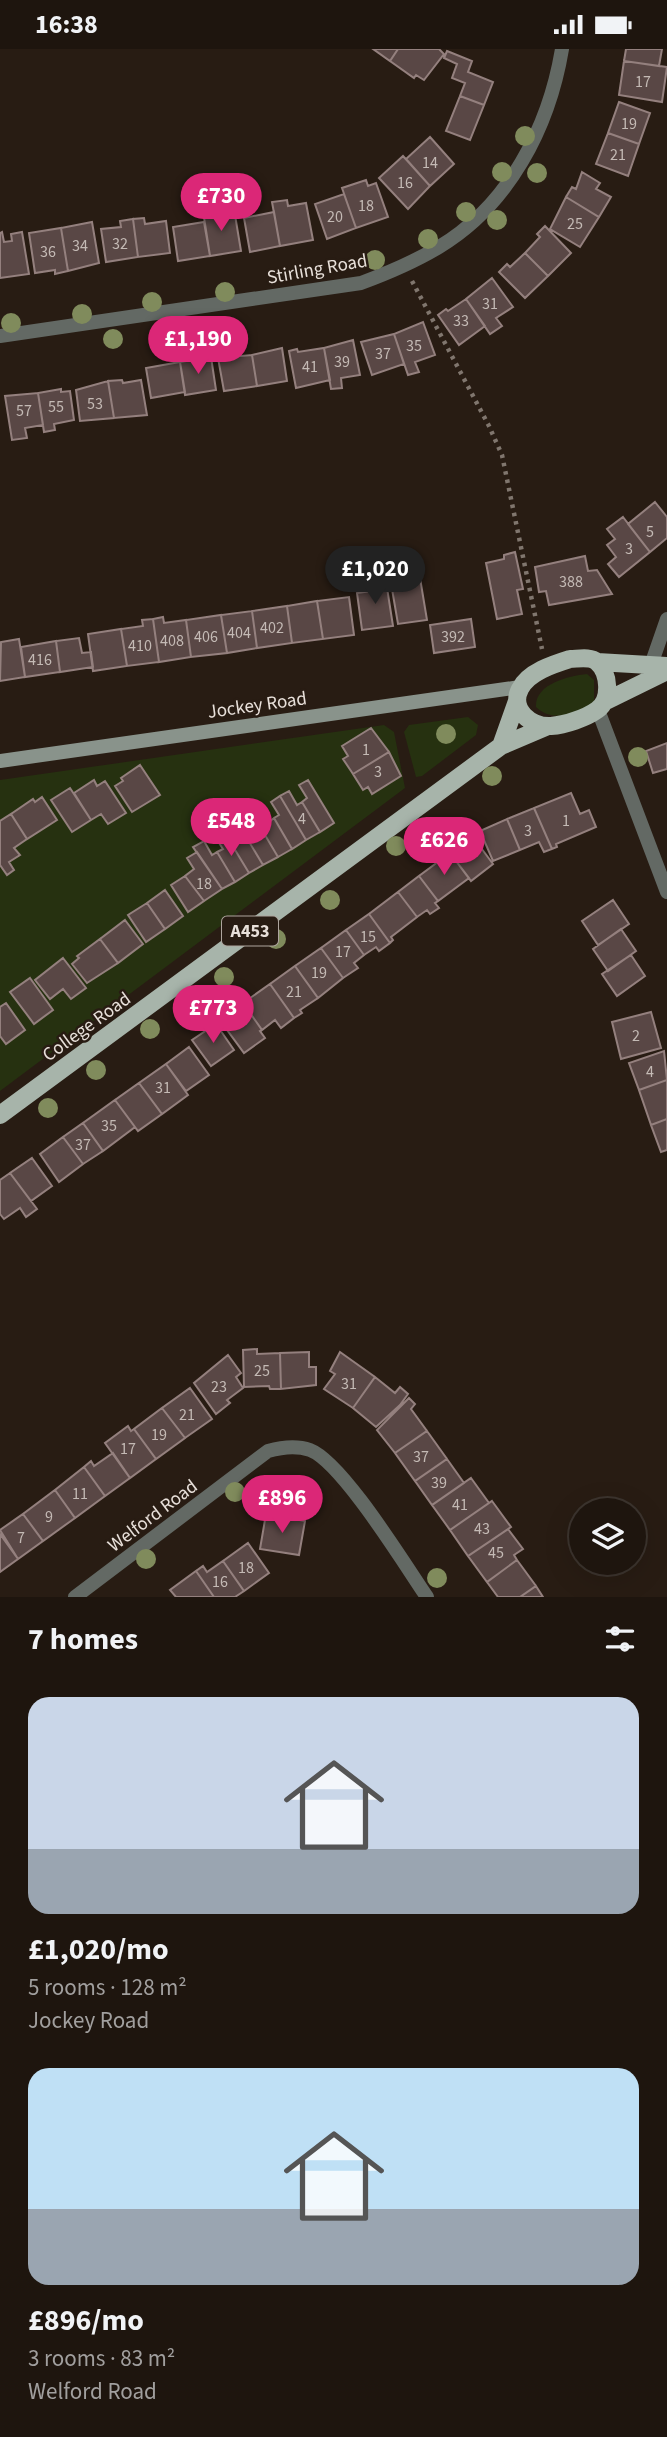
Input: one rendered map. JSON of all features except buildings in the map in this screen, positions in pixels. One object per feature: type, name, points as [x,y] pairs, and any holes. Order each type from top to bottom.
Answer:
[{"type":"main road","points":[[501,746],[519,694],[534,674],[558,662],[589,659],[661,667]]},
{"type":"main road","points":[[597,662],[605,675],[608,688],[601,706]]},
{"type":"main road","points":[[519,694],[521,713],[533,723],[548,726],[573,720],[601,706],[661,667]]},
{"type":"main road","name":"Jockey Road","points":[[0,761],[519,694]]},
{"type":"main road","name":"College Road","points":[[0,1115],[501,746],[548,726]]},
{"type":"street","name":"Stirling Road","points":[[0,336],[361,283],[404,267],[441,246],[474,220],[512,180],[536,137],[554,86],[562,49]]},
{"type":"street","points":[[661,667],[667,619]]},
{"type":"street","points":[[601,706],[667,892]]},
{"type":"street","name":"Welford Road","points":[[75,1597],[268,1451],[285,1446],[311,1450],[341,1475],[427,1597]]},
{"type":"path","points":[[404,267],[502,455],[543,653]]},
{"type":"green space","points":[[587,674],[594,680],[594,703],[579,711],[557,716],[536,707],[537,699],[547,687],[562,679]]},
{"type":"green space","points":[[468,717],[478,725],[476,735],[422,776],[416,777],[404,732],[409,725]]},
{"type":"green space","points":[[384,725],[394,732],[405,788],[0,1091],[0,780]]}]
